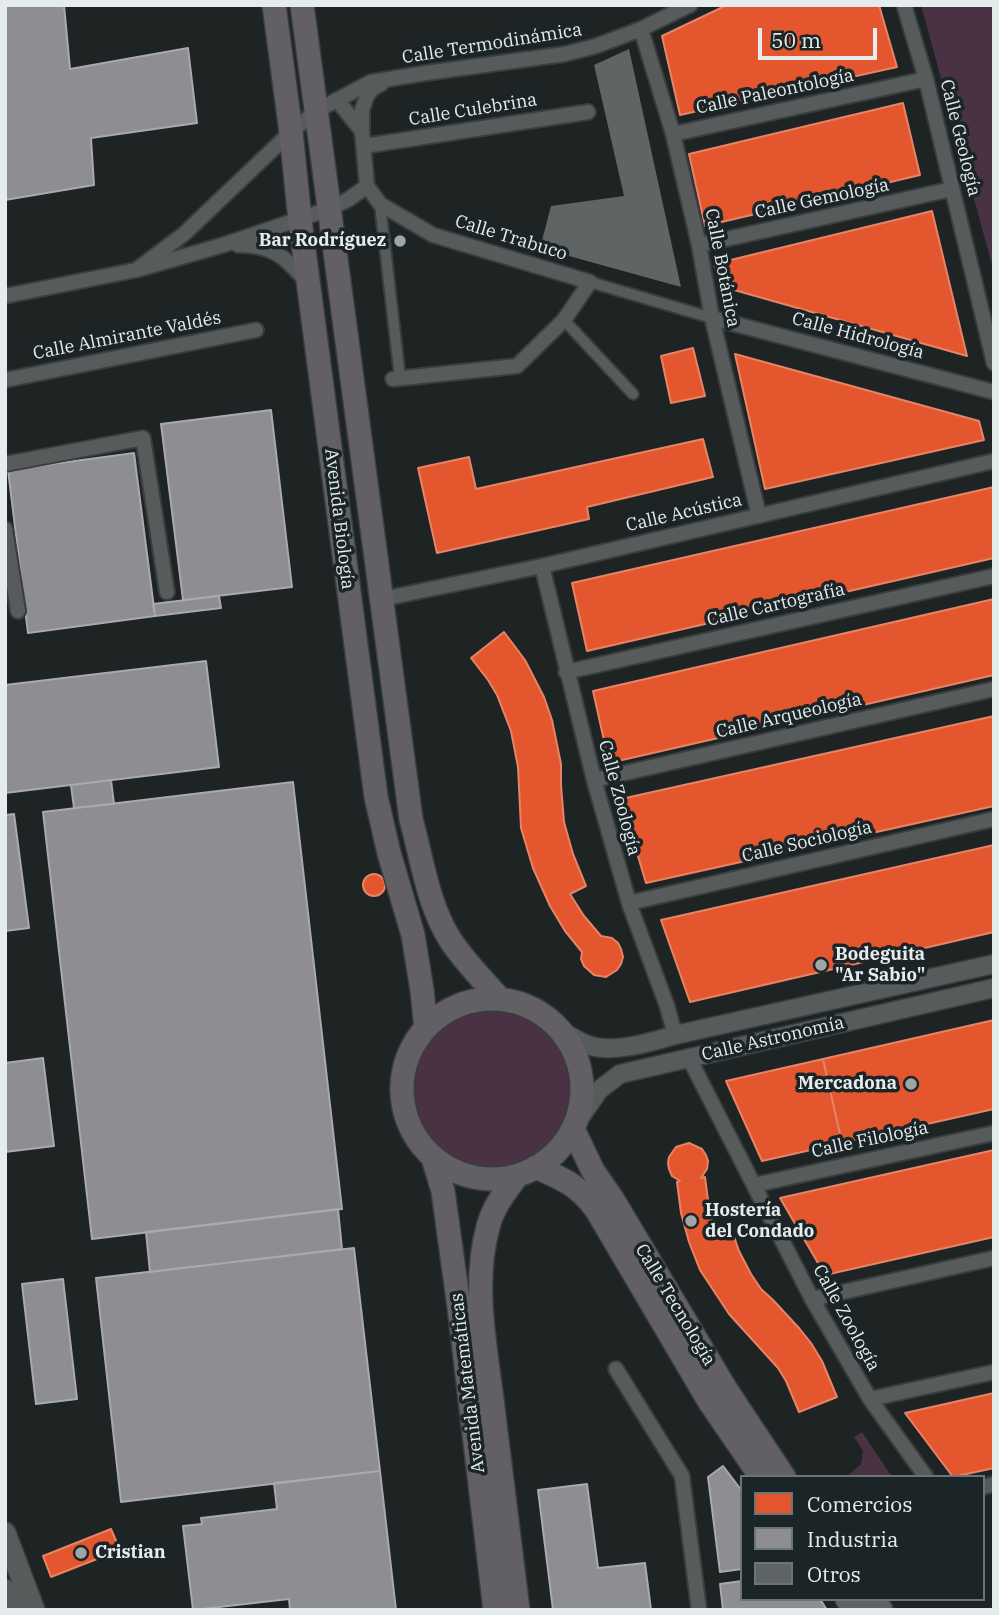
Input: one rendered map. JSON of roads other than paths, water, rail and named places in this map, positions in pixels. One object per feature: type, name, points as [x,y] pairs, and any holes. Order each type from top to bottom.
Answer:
[{"type":"main road","name":"Avenida Biología","points":[[274,5],[376,797],[413,935],[426,1028]]},
{"type":"main road","name":"Avenida Biología","points":[[302,5],[411,819],[433,903],[450,939],[500,999]]},
{"type":"main road","points":[[500,999],[535,1009],[563,1032],[579,1061],[583,1093],[574,1127],[558,1151],[526,1172],[499,1179],[473,1177],[448,1168],[433,1158],[413,1133],[402,1094],[404,1070],[416,1041],[436,1018],[460,1005],[500,999]]},
{"type":"main road","name":"Calle Tecnología","points":[[574,1127],[593,1171],[725,1388],[783,1475]]},
{"type":"main road","name":"Avenida Matemáticas","points":[[433,1158],[443,1191],[459,1307],[495,1610]]},
{"type":"main road","name":"Avenida Matemáticas","points":[[518,1610],[483,1324],[481,1273],[487,1228],[493,1212],[503,1195],[526,1172]]},
{"type":"main road","name":"Calle Tecnología","points":[[526,1172],[571,1184],[584,1193],[709,1401],[760,1475]]},
{"type":"main road","points":[[5,1532],[34,1610]]},
{"type":"main road","points":[[5,1590],[13,1610]]},
{"type":"street","name":"Calle Termodinámica","points":[[136,270],[184,234],[316,111],[371,82],[565,54],[641,29],[690,5]]},
{"type":"street","name":"Calle Geología","points":[[904,5],[926,79],[994,363]]},
{"type":"street","name":"Calle Botánica","points":[[641,29],[673,134],[699,245],[712,318],[759,516]]},
{"type":"street","points":[[5,296],[136,270],[300,220],[349,199],[367,186],[362,110],[367,96],[378,85],[398,78]]},
{"type":"street","name":"Calle Paleontología","points":[[673,134],[926,79]]},
{"type":"street","points":[[337,100],[363,138]]},
{"type":"street","name":"Calle Culebrina","points":[[363,138],[588,112]]},
{"type":"street","name":"Calle Trabuco","points":[[367,186],[380,204],[433,235],[712,318]]},
{"type":"street","name":"Calle Gemología","points":[[699,245],[952,189]]},
{"type":"street","points":[[380,204],[397,378],[517,366],[564,320],[590,282]]},
{"type":"street","points":[[223,245],[270,248],[290,264],[309,285]]},
{"type":"street","name":"Calle Hidrología","points":[[712,318],[994,392]]},
{"type":"street","points":[[564,320],[633,394]]},
{"type":"street","name":"Calle Almirante Valdés","points":[[5,380],[256,330]]},
{"type":"street","points":[[5,464],[143,438],[167,592]]},
{"type":"street","name":"Calle Acústica","points":[[382,599],[542,566],[994,461]]},
{"type":"street","points":[[5,529],[18,611]]},
{"type":"street","name":"Calle Zoología","points":[[542,566],[594,780],[629,903],[675,1035]]},
{"type":"street","name":"Calle Cartografía","points":[[566,672],[994,576]]},
{"type":"street","name":"Calle Arqueología","points":[[594,780],[994,689]]},
{"type":"street","name":"Calle Sociología","points":[[629,903],[994,819]]},
{"type":"street","name":"Calle Astronomía","points":[[563,1032],[590,1046],[603,1048],[643,1045],[675,1035],[994,964]]},
{"type":"street","name":"Calle Astronomía","points":[[574,1127],[598,1090],[620,1074],[994,988]]},
{"type":"street","name":"Calle Zoología","points":[[690,1058],[812,1299],[870,1399],[925,1475]]},
{"type":"street","name":"Calle Filología","points":[[754,1185],[994,1133]]},
{"type":"street","points":[[812,1299],[994,1258]]},
{"type":"street","points":[[617,1368],[682,1476],[699,1610]]},
{"type":"street","points":[[870,1399],[994,1372]]},
{"type":"place","name":"Bar Rodríguez","points":[[400,241]]},
{"type":"place","name":"Bodeguita \"Ar Sabio\"","points":[[821,965]]},
{"type":"place","name":"Mercadona","points":[[911,1084]]},
{"type":"place","name":"Hostería del Condado","points":[[691,1221]]},
{"type":"place","name":"Cristian","points":[[81,1553]]}]
